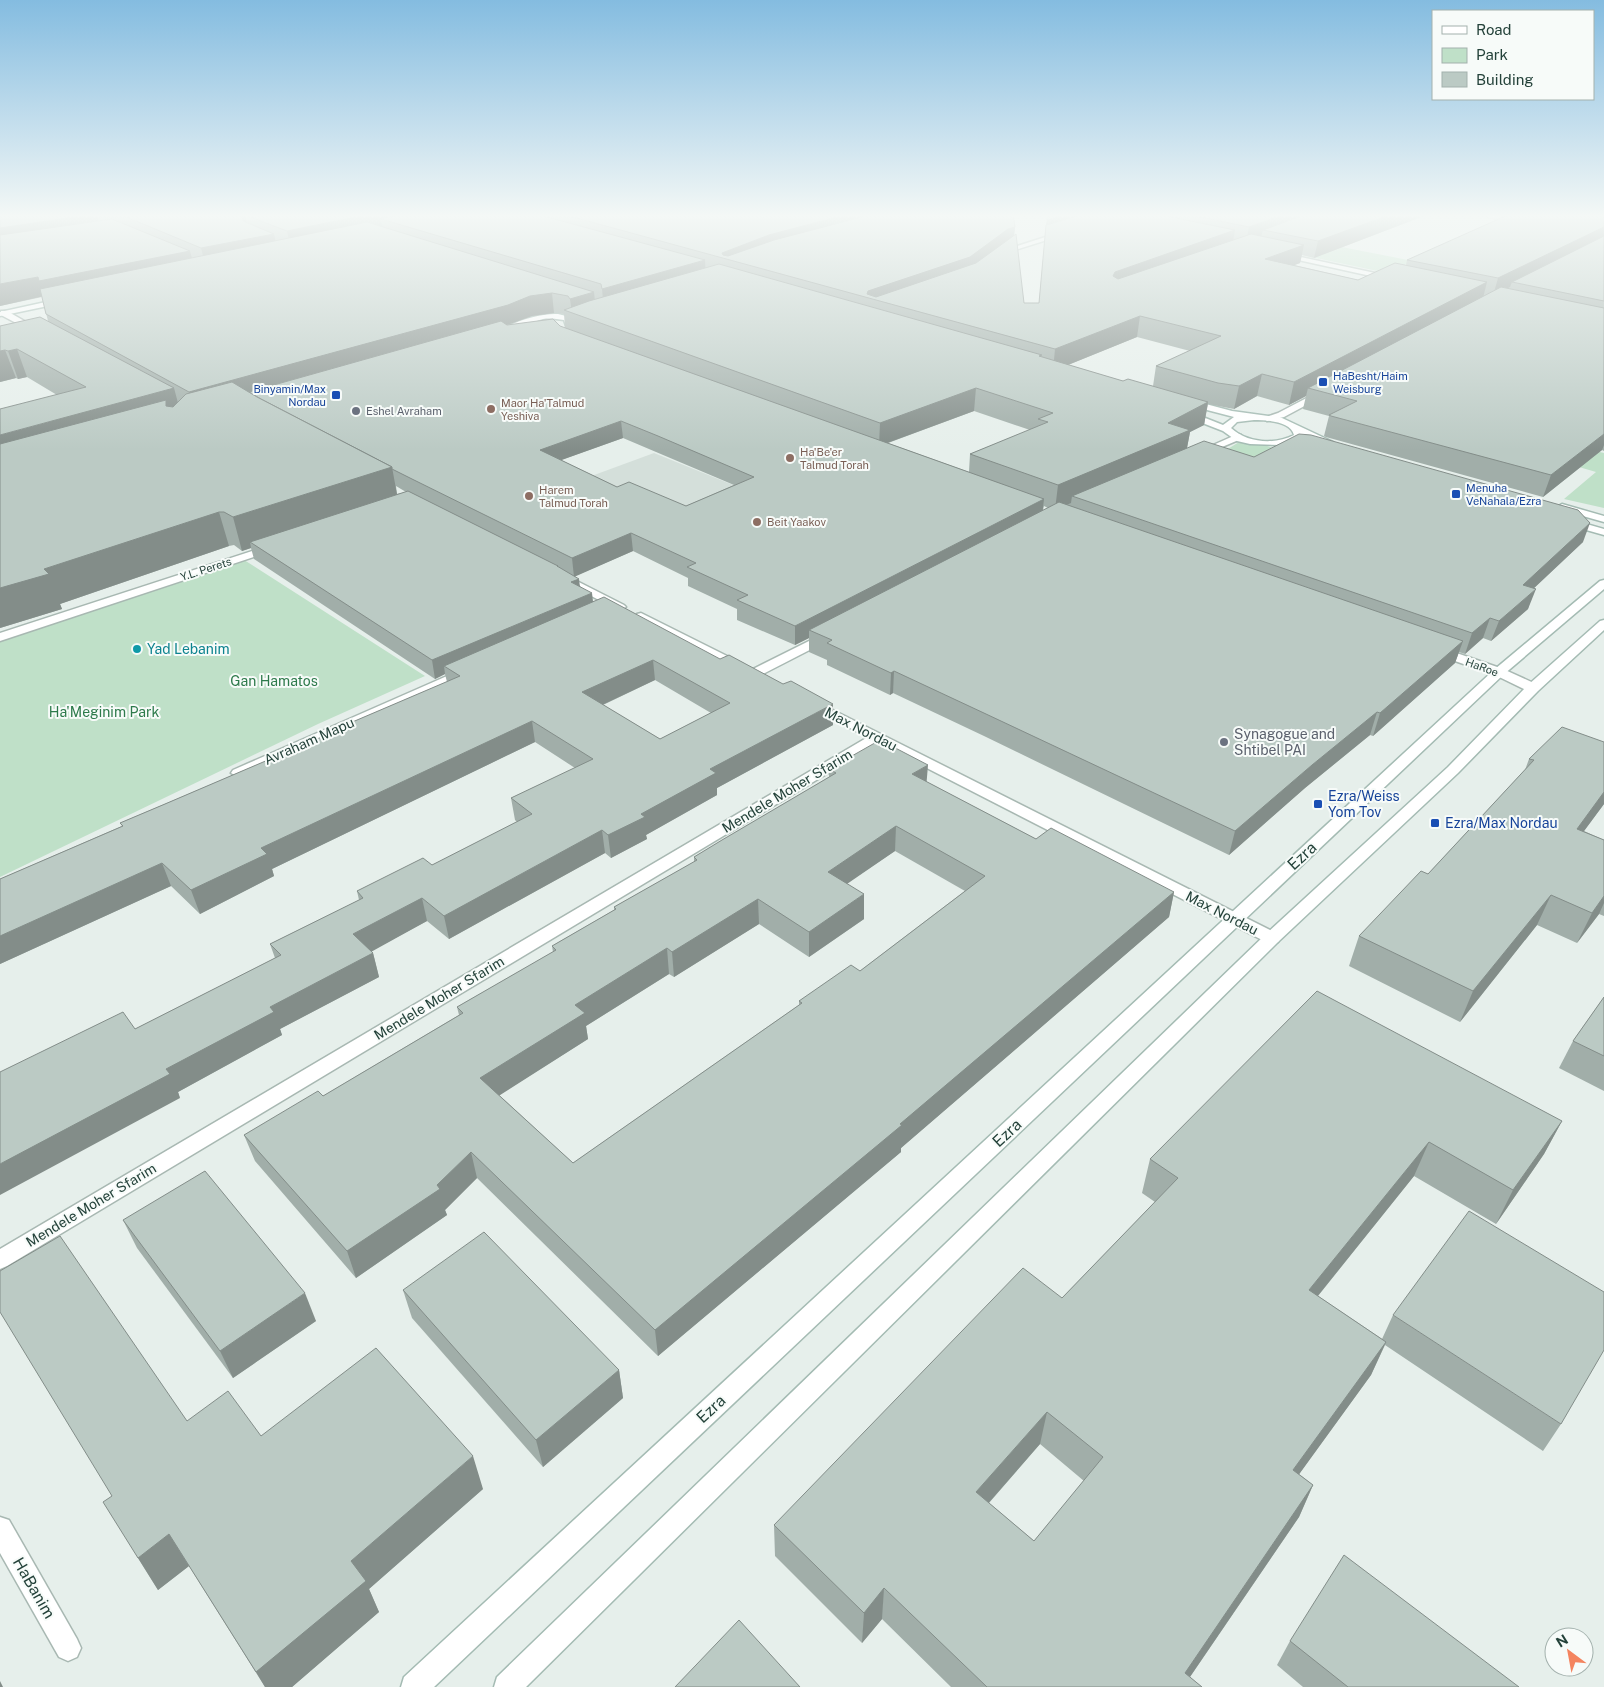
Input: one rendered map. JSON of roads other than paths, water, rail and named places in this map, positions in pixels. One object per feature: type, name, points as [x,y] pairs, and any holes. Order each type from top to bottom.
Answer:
[{"type":"street","points":[[2,313],[70,299]]},
{"type":"street","points":[[2,313],[48,337]]},
{"type":"street","points":[[524,323],[529,331],[497,336],[530,319],[571,314]]},
{"type":"street","points":[[548,316],[567,319],[569,324]]},
{"type":"street","points":[[560,328],[578,320]]},
{"type":"street","points":[[1267,418],[1281,415],[1332,388]]},
{"type":"street","points":[[1174,399],[1219,411],[1267,418],[1288,424],[1322,441],[1341,446]]},
{"type":"street","points":[[1172,410],[1205,420],[1226,429],[1238,437],[1256,442],[1300,447]]},
{"type":"street","points":[[1226,429],[1230,422],[1236,419],[1254,417]]},
{"type":"street","points":[[1276,444],[1294,440],[1299,432],[1295,428]]},
{"type":"street","points":[[1191,457],[1238,437]]},
{"type":"street","points":[[1556,505],[1600,517]]},
{"type":"street","points":[[1557,518],[1604,532]]},
{"type":"street","points":[[1576,524],[1604,541]]},
{"type":"street","name":"Y.L. Perets","points":[[0,637],[281,544]]},
{"type":"street","points":[[553,572],[770,682]]},
{"type":"street","name":"Ezra","points":[[414,1687],[1499,672],[1604,583]]},
{"type":"street","points":[[602,613],[620,607]]},
{"type":"street","points":[[507,1687],[1272,938],[1453,770],[1534,688],[1604,624]]},
{"type":"street","points":[[753,674],[838,630]]},
{"type":"street","name":"HaRoe","points":[[1423,646],[1499,672],[1534,688]]},
{"type":"street","name":"Avraham Mapu","points":[[224,780],[476,667]]},
{"type":"street","name":"Max Nordau","points":[[803,699],[1272,938]]},
{"type":"street","name":"Mendele Moher Sfarim","points":[[0,1260],[878,737]]},
{"type":"street","name":"HaBanim","points":[[0,1529],[68,1648]]},
{"type":"place","name":"HaBesht/Haim Weisburg","points":[[1323,382]]},
{"type":"place","name":"Binyamin/Max Nordau","points":[[336,395]]},
{"type":"place","name":"Maor Ha'Talmud Yeshiva","points":[[491,409]]},
{"type":"place","name":"Eshel Avraham","points":[[356,411]]},
{"type":"place","name":"Ha'Be'er Talmud Torah","points":[[790,458]]},
{"type":"place","name":"Menuha VeNahala/Ezra","points":[[1456,494]]},
{"type":"place","name":"Harem Talmud Torah","points":[[529,496]]},
{"type":"place","name":"Beit Yaakov","points":[[757,522]]},
{"type":"place","name":"Yad Lebanim","points":[[137,649]]},
{"type":"place","name":"Synagogue and Shtibel PAI","points":[[1224,742]]},
{"type":"place","name":"Ezra/Weiss Yom Tov","points":[[1318,804]]},
{"type":"place","name":"Ezra/Max Nordau","points":[[1435,823]]},
{"type":"park label","name":"Gan Hamatos","points":[[274,681]]},
{"type":"park label","name":"Ha'Meginim Park","points":[[104,712]]}]
